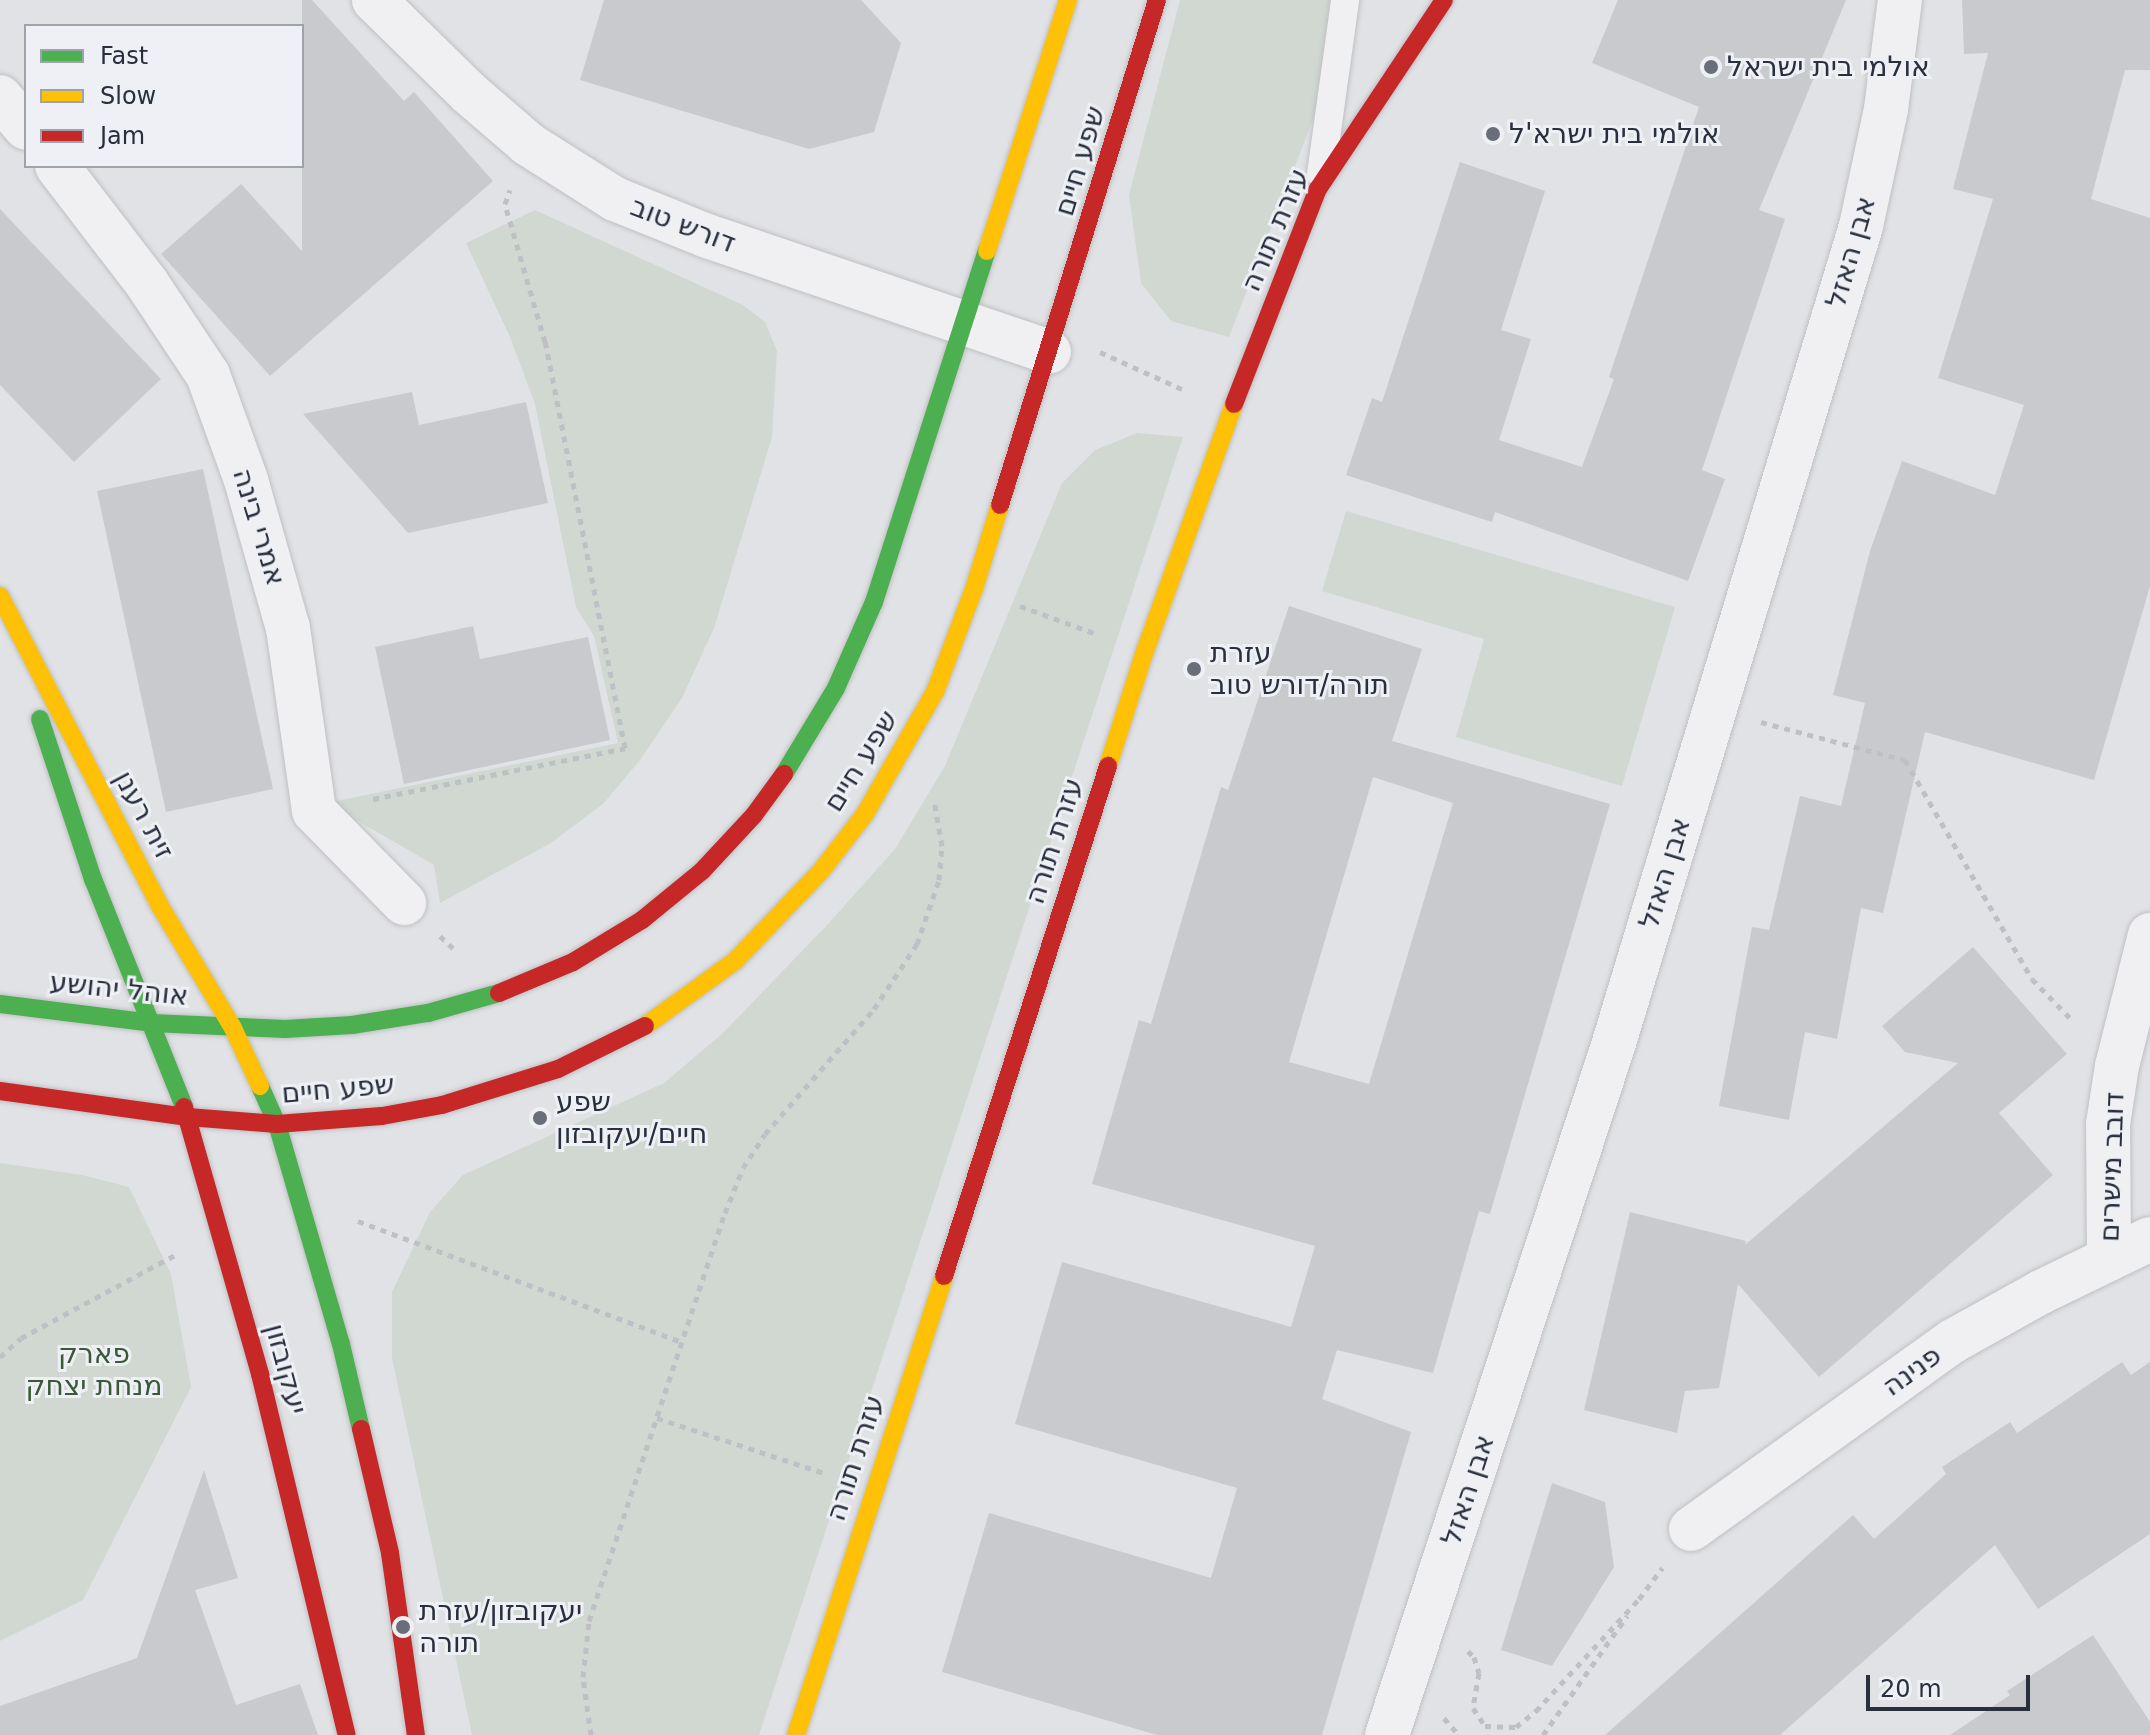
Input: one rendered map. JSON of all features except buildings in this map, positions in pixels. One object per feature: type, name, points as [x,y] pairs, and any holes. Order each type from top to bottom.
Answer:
[{"type":"street","name":"דורש טוב","points":[[374,0],[458,83],[528,144],[615,199],[707,236],[963,324],[1052,342]]},
{"type":"street","name":"שפע חיים","points":[[233,1028],[352,1025],[428,1013],[501,992],[573,962],[642,920],[702,871],[754,815],[795,758],[836,688],[874,602],[1068,0]]},
{"type":"street","name":"שפע חיים","points":[[188,1117],[277,1124],[382,1116],[468,1098],[558,1069],[625,1038],[671,1009],[735,961],[821,871],[865,814],[918,724],[956,640],[1157,0]]},
{"type":"street","name":"עזרת תורה","points":[[796,1735],[1145,651],[1232,412],[1318,189],[1444,0]]},
{"type":"street","name":"אבן האזל","points":[[1387,1735],[1613,1046],[1861,226],[1886,109],[1900,0]]},
{"type":"street","points":[[0,97],[24,126]]},
{"type":"street","name":"אמרי בינה","points":[[59,168],[146,282],[208,375],[246,480],[288,628],[314,811]]},
{"type":"street","name":"זית רענן","points":[[0,596],[12,625],[160,906],[233,1028]]},
{"type":"street","name":"זית רענן","points":[[12,625],[58,778],[93,879],[152,1023]]},
{"type":"street","points":[[314,811],[404,903]]},
{"type":"street","name":"דובב מישרים","points":[[2109,1259],[2108,1124],[2117,1066],[2150,935]]},
{"type":"street","name":"אוהל יהושע","points":[[0,1004],[152,1023],[233,1028]]},
{"type":"street","name":"יעקובזון","points":[[152,1023],[188,1117],[260,1374],[347,1735]]},
{"type":"street","name":"יעקובזון","points":[[233,1028],[277,1124],[341,1344],[390,1553],[416,1735]]},
{"type":"street","points":[[0,1091],[188,1117]]},
{"type":"street","name":"פנינה","points":[[1691,1529],[1953,1341],[2041,1292],[2150,1239]]},
{"type":"lane","points":[[1318,189],[1345,0]]},
{"type":"path","points":[[314,811],[625,748],[545,342],[505,204],[528,144]]},
{"type":"path","points":[[1052,342],[1232,412]]},
{"type":"path","points":[[974,589],[1145,651]]},
{"type":"path","points":[[1714,710],[1905,760],[2032,979],[2117,1066]]},
{"type":"path","points":[[591,1735],[583,1677],[589,1621],[743,1168],[765,1134],[874,1009],[917,944],[931,912],[939,880],[942,846],[918,724]]},
{"type":"path","points":[[404,903],[501,992]]},
{"type":"path","points":[[349,1218],[682,1342]]},
{"type":"path","points":[[0,1357],[21,1338],[185,1250]]},
{"type":"path","points":[[657,1418],[874,1490]]},
{"type":"path","points":[[1543,1735],[1691,1529]]},
{"type":"path","points":[[1421,1635],[1465,1648],[1474,1657],[1479,1673],[1473,1708],[1485,1726],[1516,1727],[1536,1711],[1639,1599]]},
{"type":"green space","points":[[1180,0],[1335,0],[1330,75],[1229,337],[1171,321],[1141,283],[1129,195]]},
{"type":"green space","points":[[535,210],[743,305],[765,322],[777,351],[772,437],[714,628],[682,698],[640,760],[604,803],[551,843],[440,903],[434,865],[327,803],[618,743],[594,636],[576,607],[535,404],[510,337],[466,243]]},
{"type":"green space","points":[[1137,433],[1183,437],[759,1735],[472,1735],[392,1358],[392,1292],[430,1212],[463,1175],[664,1083],[723,1033],[828,924],[895,849],[945,766],[1062,483],[1095,450]]},
{"type":"green space","points":[[1346,511],[1675,607],[1622,786],[1456,737],[1484,639],[1322,591]]},
{"type":"green space","name":"פארק מנחת יצחק","points":[[0,1163],[82,1175],[129,1187],[171,1274],[191,1387],[83,1600],[0,1641]]},
{"type":"traffic: fast","points":[[784,774],[836,688],[874,602],[987,251]]},
{"type":"traffic: fast","points":[[40,719],[93,879],[184,1107]]},
{"type":"traffic: fast","points":[[0,1004],[152,1023],[285,1029],[352,1025],[428,1013],[499,993]]},
{"type":"traffic: fast","points":[[260,1086],[277,1124],[341,1344],[361,1429]]},
{"type":"traffic: slow","points":[[987,251],[1068,0]]},
{"type":"traffic: slow","points":[[1108,766],[1145,651],[1234,404]]},
{"type":"traffic: slow","points":[[645,1026],[735,961],[821,871],[865,814],[935,692],[974,589],[1000,505]]},
{"type":"traffic: slow","points":[[0,596],[160,906],[233,1028],[260,1086]]},
{"type":"traffic: slow","points":[[796,1735],[944,1276]]},
{"type":"traffic: jam","points":[[1000,505],[1157,0]]},
{"type":"traffic: jam","points":[[1234,404],[1318,189],[1444,0]]},
{"type":"traffic: jam","points":[[944,1276],[1108,766]]},
{"type":"traffic: jam","points":[[499,993],[573,962],[642,920],[702,871],[754,815],[784,774]]},
{"type":"traffic: jam","points":[[0,1091],[188,1117],[277,1124],[382,1116],[442,1105],[558,1069],[645,1026]]},
{"type":"traffic: jam","points":[[184,1107],[260,1374],[347,1735]]},
{"type":"traffic: jam","points":[[361,1429],[390,1553],[416,1735]]},
{"type":"place","name":"אולמי בית ישראל","points":[[1711,67]]},
{"type":"place","name":"אולמי בית ישרא'ל","points":[[1493,134]]},
{"type":"place","name":"עזרת תורה/דורש טוב","points":[[1194,669]]},
{"type":"place","name":"שפע חיים/יעקובזון","points":[[540,1118]]},
{"type":"place","name":"יעקובזון/עזרת תורה","points":[[403,1627]]}]
